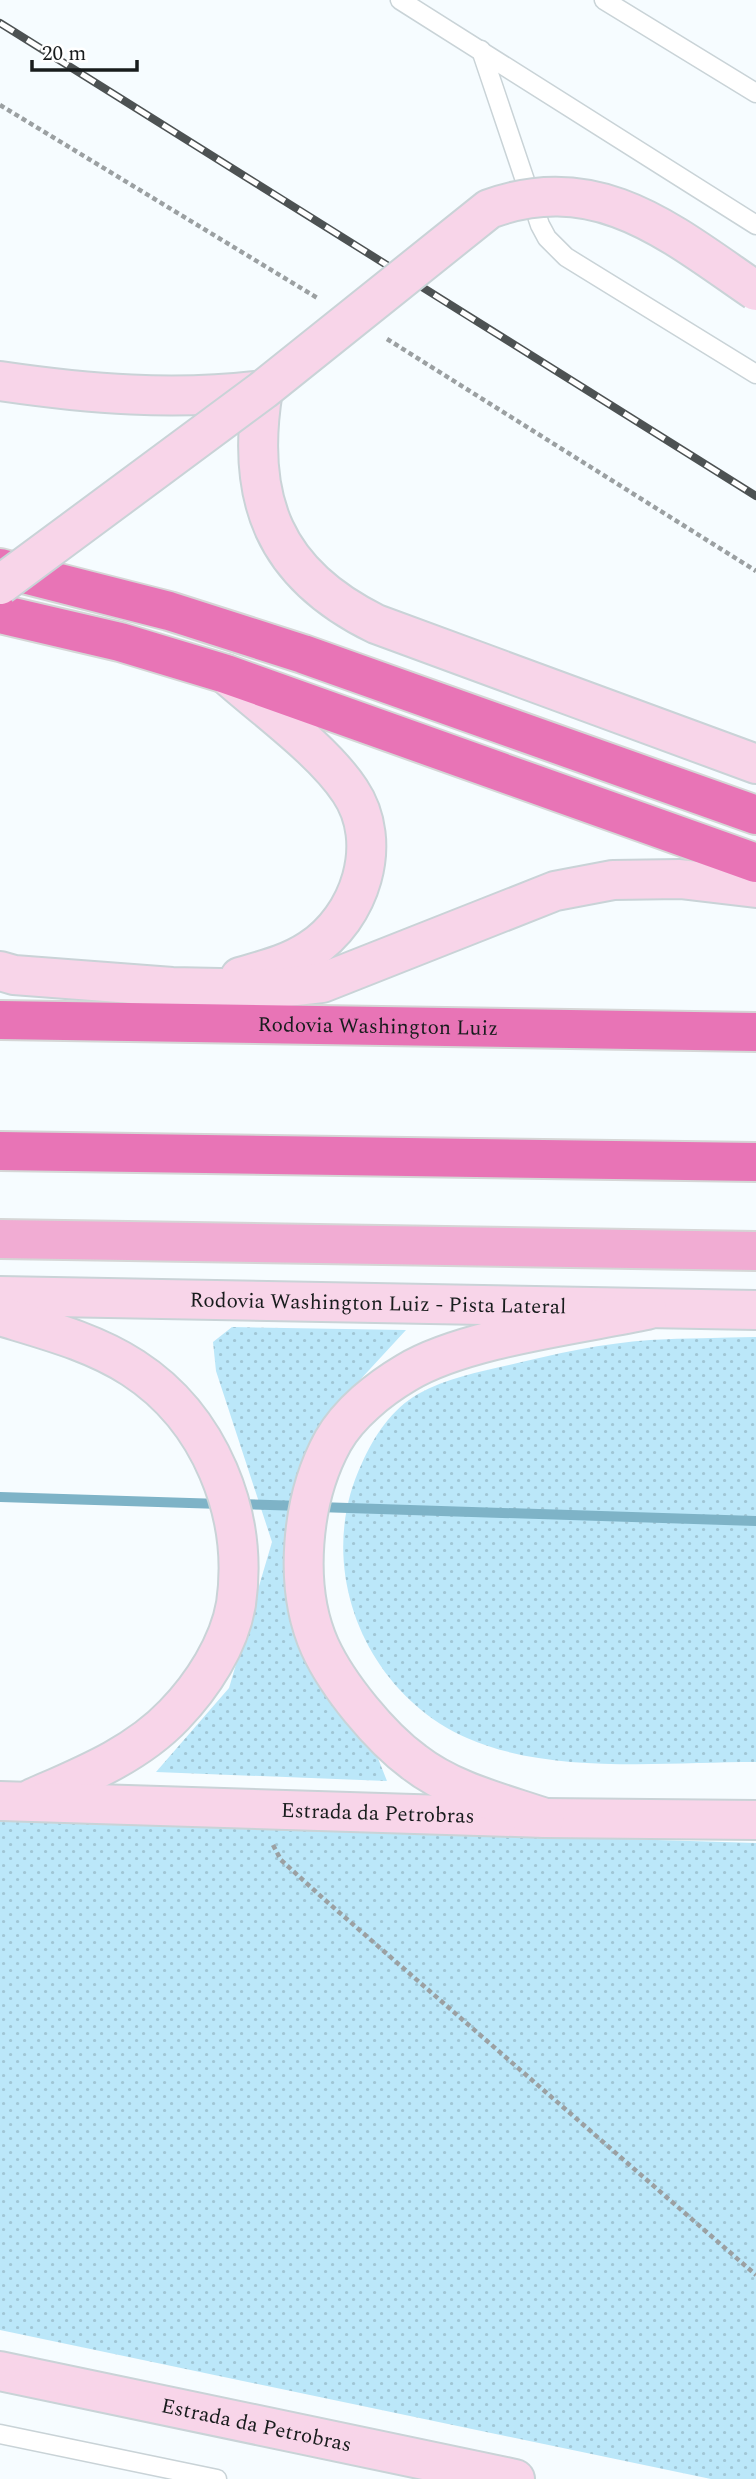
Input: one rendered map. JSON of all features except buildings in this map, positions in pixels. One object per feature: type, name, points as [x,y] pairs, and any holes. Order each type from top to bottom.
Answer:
[{"type":"highway","points":[[0,568],[169,611],[303,654],[756,815]]},
{"type":"highway","points":[[0,614],[120,642],[226,674],[756,863]]},
{"type":"highway","name":"Rodovia Washington Luiz","points":[[0,1020],[756,1032]]},
{"type":"highway","points":[[0,1151],[756,1162]]},
{"type":"main road","points":[[0,585],[263,390],[473,220],[506,203],[551,197],[577,197],[628,209],[652,221],[756,291]]},
{"type":"main road","points":[[0,381],[105,395],[218,396],[263,390]]},
{"type":"main road","points":[[263,390],[256,452],[264,504],[288,554],[327,595],[376,624],[753,763]]},
{"type":"main road","points":[[172,987],[244,976],[277,967],[311,950],[337,926],[357,895],[367,862],[365,826],[352,793],[329,765],[226,674]]},
{"type":"main road","points":[[0,971],[13,975],[172,987],[269,989],[323,983],[555,891],[613,880],[680,879],[756,888]]},
{"type":"main road","points":[[0,1239],[756,1251]]},
{"type":"main road","name":"Rodovia Washington Luiz - Pista Lateral","points":[[0,1296],[756,1310]]},
{"type":"main road","points":[[545,1818],[462,1789],[414,1763],[381,1732],[352,1697],[320,1647],[308,1603],[304,1563],[308,1521],[318,1478],[334,1440],[364,1404],[407,1372],[452,1353],[647,1310]]},
{"type":"main road","points":[[0,1316],[80,1341],[134,1368],[173,1401],[205,1440],[222,1480],[233,1520],[238,1566],[235,1606],[219,1652],[196,1689],[173,1716],[139,1745],[97,1769],[12,1802]]},
{"type":"main road","name":"Estrada da Petrobras","points":[[12,1802],[545,1818],[756,1820]]},
{"type":"main road","name":"Estrada da Petrobras","points":[[0,2371],[508,2479]]},
{"type":"lane","points":[[400,0],[756,225]]},
{"type":"lane","points":[[605,0],[756,93]]},
{"type":"lane","points":[[481,50],[540,225],[553,246],[622,294],[756,374]]},
{"type":"lane","points":[[0,2434],[217,2479]]},
{"type":"path","points":[[269,1810],[270,1836],[281,1860],[756,2275]]},
{"type":"shaded area","points":[[232,1327],[406,1330],[346,1395],[291,1539],[387,1781],[156,1772],[229,1688],[272,1542],[216,1371],[213,1342]]},
{"type":"shaded area","points":[[756,1337],[756,1762],[609,1764],[571,1762],[500,1750],[467,1738],[431,1717],[400,1690],[376,1658],[358,1622],[347,1583],[343,1543],[348,1503],[362,1463],[378,1433],[400,1407],[429,1388],[451,1380],[579,1349],[650,1340]]},
{"type":"shaded area","points":[[0,1820],[756,1843],[756,2479],[711,2479],[0,2330]]},
{"type":"waterway","points":[[0,1497],[221,1504]]},
{"type":"waterway","points":[[237,1504],[302,1506]]},
{"type":"waterway","points":[[318,1507],[756,1521]]},
{"type":"railway","points":[[0,23],[756,496]]}]
